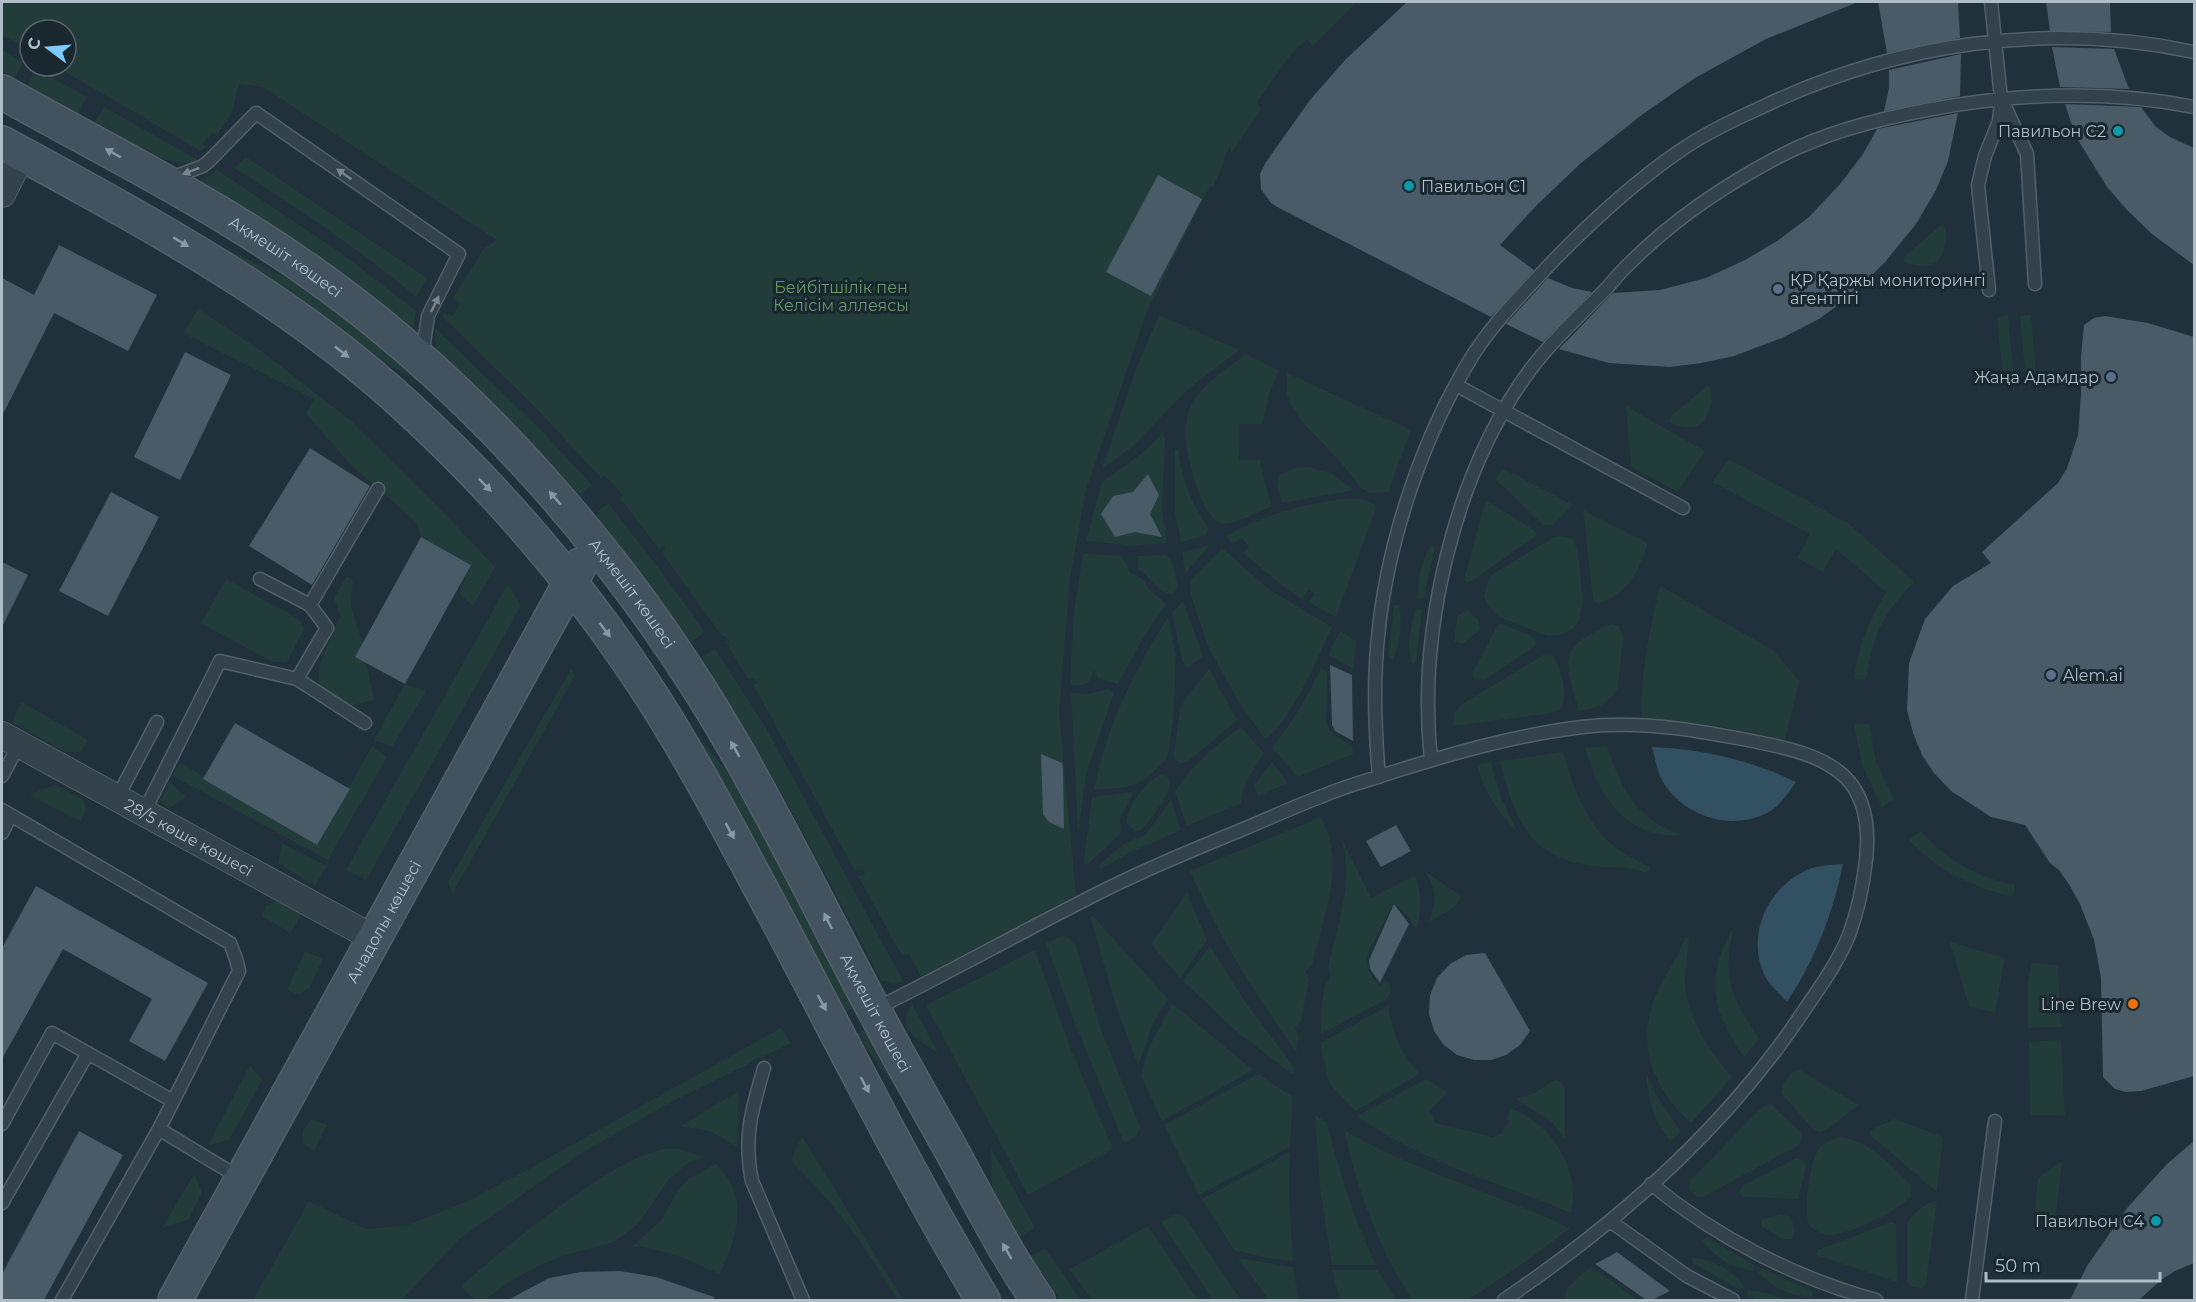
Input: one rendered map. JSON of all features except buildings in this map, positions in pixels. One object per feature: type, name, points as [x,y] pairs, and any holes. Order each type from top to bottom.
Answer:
[{"type":"street","name":"Ақмешіт көшесі","points":[[2,92],[236,223],[303,267],[356,306],[422,360],[498,434],[593,543],[662,633],[695,681],[770,813],[874,1010],[1009,1254],[1038,1300]]},
{"type":"street","points":[[2,194],[12,149],[130,213],[220,266],[347,356],[404,404],[450,448],[536,540],[570,583],[652,698],[697,771],[932,1210],[983,1300]]},
{"type":"street","name":"Анадолы көшесі","points":[[175,1300],[593,543]]},
{"type":"street","name":"28/5 көше көшесі","points":[[10,740],[375,939]]},
{"type":"lane","points":[[1989,290],[1978,185],[1985,156],[2000,121],[2001,98],[1991,2]]},
{"type":"lane","points":[[1379,777],[1376,742],[1376,672],[1383,600],[1413,484],[1437,421],[1474,353],[1494,326],[1557,258],[1641,180],[1682,149],[1720,126],[1780,98],[1830,78],[1933,49],[1994,40],[2052,37],[2110,39],[2168,46],[2194,52]]},
{"type":"lane","points":[[1431,760],[1430,673],[1435,612],[1441,582],[1468,490],[1504,412],[1531,370],[1630,262],[1717,193],[1783,154],[1843,131],[1888,118],[2001,98],[2085,94],[2127,96],[2194,107]]},
{"type":"lane","points":[[2001,98],[2027,154],[2035,284]]},
{"type":"lane","points":[[164,181],[203,166],[256,113],[459,254],[428,316],[422,360]]},
{"type":"lane","points":[[1455,386],[1683,508]]},
{"type":"lane","points":[[310,606],[378,489]]},
{"type":"lane","points":[[260,579],[310,606],[327,628],[297,679]]},
{"type":"lane","points":[[144,812],[220,661],[297,679],[365,723]]},
{"type":"lane","points":[[117,798],[157,722]]},
{"type":"lane","points":[[874,1010],[1079,902],[1179,855],[1327,794],[1484,745],[1585,727],[1630,725],[1713,734],[1790,749],[1833,766],[1846,776],[1857,791],[1863,809],[1867,852],[1864,880],[1848,936],[1836,960],[1791,1030],[1755,1077],[1699,1139],[1610,1221],[1551,1269],[1504,1300]]},
{"type":"lane","points":[[2,776],[10,740]]},
{"type":"lane","points":[[2,833],[6,813],[230,943],[237,959],[239,972],[159,1129],[62,1300]]},
{"type":"lane","points":[[2,1124],[52,1033],[173,1101]]},
{"type":"lane","points":[[2,1203],[88,1053]]},
{"type":"lane","points":[[764,1068],[754,1101],[748,1133],[748,1161],[752,1181],[803,1300]]},
{"type":"lane","points":[[1972,1300],[1995,1121]]},
{"type":"lane","points":[[159,1129],[243,1179]]},
{"type":"lane","points":[[1651,1184],[1706,1223],[1742,1244],[1820,1281],[1876,1300]]},
{"type":"lane","points":[[1610,1221],[1687,1276],[1733,1300]]},
{"type":"green space","name":"Бейбітшілік пен Келісім аллеясы","points":[[2,2],[1357,2],[1312,47],[1308,39],[1292,53],[1257,102],[1261,110],[1231,153],[1230,146],[1213,187],[1210,186],[1147,311],[1086,490],[1070,578],[1059,713],[1076,895],[921,977],[909,954],[902,956],[858,876],[865,874],[863,870],[855,871],[753,684],[757,683],[754,678],[748,679],[726,642],[730,641],[726,636],[722,636],[663,554],[665,548],[662,545],[660,550],[620,498],[623,495],[604,475],[601,478],[537,409],[442,316],[445,313],[453,316],[460,303],[453,298],[484,248],[497,240],[263,87],[240,84],[230,116],[217,136],[213,132],[202,144],[206,147],[201,151],[76,78],[78,78],[78,18],[18,18],[18,44],[2,35]]},
{"type":"green space","points":[[2,50],[18,59],[18,73],[14,81],[2,73]]},
{"type":"green space","points":[[31,78],[52,78],[87,97],[77,116],[26,88]]},
{"type":"green space","points":[[104,107],[200,161],[171,161],[158,157],[144,152],[93,124]]},
{"type":"green space","points":[[246,157],[427,278],[417,297],[328,230],[234,168]]},
{"type":"green space","points":[[217,170],[344,255],[416,311],[414,324],[410,328],[307,252],[199,181]]},
{"type":"green space","points":[[1942,224],[1947,237],[1939,260],[1930,265],[1921,266],[1903,261],[1905,256]]},
{"type":"green space","points":[[222,247],[296,282],[351,322],[423,384],[366,352],[307,306]]},
{"type":"green space","points":[[198,309],[260,350],[350,420],[495,567],[473,606],[459,594],[470,564],[421,537],[417,523],[350,464],[306,414],[314,399],[183,333]]},
{"type":"green space","points":[[1159,315],[1239,350],[1187,390],[1132,447],[1102,469],[1136,369]]},
{"type":"green space","points":[[2008,315],[2014,381],[2003,382],[1997,317]]},
{"type":"green space","points":[[2031,315],[2037,380],[2026,382],[2020,316]]},
{"type":"green space","points":[[435,328],[540,429],[592,485],[578,497],[537,450],[469,380],[440,355],[436,347]]},
{"type":"green space","points":[[1246,354],[1279,370],[1270,392],[1262,424],[1238,424],[1239,460],[1260,460],[1272,506],[1238,521],[1225,524],[1213,518],[1207,510],[1192,473],[1187,448],[1187,420],[1190,408],[1200,392]]},
{"type":"green space","points":[[1287,373],[1411,430],[1388,492],[1371,493],[1361,488],[1338,459],[1305,425],[1291,406],[1287,394]]},
{"type":"green space","points":[[1708,385],[1712,398],[1704,421],[1687,428],[1669,422],[1671,416]]},
{"type":"green space","points":[[1626,406],[1705,451],[1678,492],[1631,467]]},
{"type":"green space","points":[[1162,434],[1165,438],[1162,511],[1167,543],[1134,546],[1086,541],[1102,482],[1141,454]]},
{"type":"green space","points":[[1175,450],[1178,450],[1182,471],[1192,500],[1209,528],[1206,535],[1181,542],[1175,513]]},
{"type":"green space","points":[[1729,459],[1848,523],[1914,582],[1894,605],[1881,626],[1872,650],[1866,680],[1854,679],[1859,654],[1869,624],[1886,592],[1836,549],[1823,572],[1797,558],[1810,534],[1712,482]]},
{"type":"green space","points":[[1309,467],[1332,474],[1354,490],[1283,503],[1277,486],[1280,475],[1294,468]]},
{"type":"green space","points":[[1502,468],[1573,505],[1553,525],[1543,525],[1496,480]]},
{"type":"green space","points":[[1353,498],[1366,500],[1377,506],[1336,617],[1308,602],[1315,594],[1309,590],[1302,599],[1243,553],[1249,547],[1242,538],[1233,544],[1226,536],[1256,521],[1288,510]]},
{"type":"green space","points":[[1486,500],[1534,530],[1537,535],[1472,581],[1466,582],[1464,579]]},
{"type":"green space","points":[[608,503],[705,632],[691,642],[598,522],[598,511]]},
{"type":"green space","points":[[1583,510],[1648,543],[1636,572],[1625,588],[1598,604],[1593,600]]},
{"type":"green space","points":[[1554,537],[1573,539],[1578,552],[1583,603],[1579,621],[1574,628],[1560,635],[1548,636],[1499,617],[1489,607],[1484,597],[1488,581],[1493,574]]},
{"type":"green space","points":[[1210,545],[1185,574],[1182,552]]},
{"type":"green space","points":[[1431,545],[1435,547],[1424,598],[1419,599],[1420,571]]},
{"type":"green space","points":[[1222,548],[1270,590],[1332,627],[1294,705],[1274,732],[1265,739],[1237,699],[1208,646],[1190,592],[1191,580]]},
{"type":"green space","points":[[1083,553],[1122,556],[1130,572],[1144,580],[1148,588],[1166,604],[1142,640],[1118,684],[1098,678],[1094,670],[1086,684],[1079,686],[1070,683],[1074,611]]},
{"type":"green space","points":[[1165,555],[1171,559],[1178,587],[1174,593],[1170,594],[1161,590],[1138,569],[1138,556]]},
{"type":"green space","points":[[346,577],[353,579],[351,607],[363,644],[374,700],[344,707],[319,686],[319,666],[340,616],[334,598]]},
{"type":"green space","points":[[226,579],[300,620],[304,629],[287,662],[272,662],[201,623]]},
{"type":"green space","points":[[508,584],[521,606],[366,880],[346,870]]},
{"type":"green space","points":[[1660,586],[1773,650],[1799,681],[1785,740],[1728,728],[1642,717],[1644,667]]},
{"type":"green space","points":[[1183,601],[1203,656],[1187,668],[1182,660],[1172,613]]},
{"type":"green space","points":[[1394,605],[1399,605],[1400,626],[1399,640],[1392,660],[1388,657]]},
{"type":"green space","points":[[1417,608],[1422,610],[1416,662],[1412,664],[1409,650],[1410,636]]},
{"type":"green space","points":[[1467,610],[1479,621],[1480,630],[1462,644],[1454,641],[1457,616]]},
{"type":"green space","points":[[1168,617],[1176,655],[1173,722],[1167,759],[1149,776],[1134,784],[1094,790],[1106,744],[1123,700]]},
{"type":"green space","points":[[1501,624],[1532,636],[1536,646],[1484,680],[1476,680],[1472,675],[1473,672],[1496,628]]},
{"type":"green space","points":[[1611,624],[1619,626],[1623,637],[1618,687],[1607,702],[1579,711],[1570,679],[1569,657],[1581,641]]},
{"type":"green space","points":[[1340,631],[1356,641],[1353,668],[1328,655]]},
{"type":"green space","points":[[715,649],[765,726],[903,981],[894,985],[881,980],[772,777],[701,657]]},
{"type":"green space","points":[[1545,654],[1553,655],[1559,667],[1564,688],[1562,708],[1552,713],[1453,726],[1454,713],[1462,704]]},
{"type":"green space","points":[[1321,668],[1327,672],[1326,722],[1333,734],[1352,745],[1353,754],[1298,777],[1272,748],[1299,710]]},
{"type":"green space","points":[[571,669],[575,676],[452,894],[448,882]]},
{"type":"green space","points":[[1209,669],[1237,720],[1191,759],[1180,763],[1174,758],[1174,753],[1180,710],[1185,699]]},
{"type":"green space","points":[[405,684],[426,691],[392,747],[374,740]]},
{"type":"green space","points":[[1108,689],[1114,693],[1086,774],[1078,833],[1071,693],[1089,694]]},
{"type":"green space","points":[[21,702],[88,740],[81,752],[65,752],[12,722]]},
{"type":"green space","points":[[1854,724],[1869,724],[1876,761],[1894,800],[1882,807],[1862,765]]},
{"type":"green space","points":[[1241,727],[1264,753],[1245,783],[1241,803],[1187,826],[1175,792],[1196,764]]},
{"type":"green space","points":[[693,729],[748,799],[859,1005],[845,1013],[763,856]]},
{"type":"green space","points":[[372,746],[387,757],[328,860],[173,776],[180,762],[317,845]]},
{"type":"green space","points":[[1607,746],[1625,789],[1642,812],[1667,829],[1683,835],[1663,835],[1646,830],[1631,822],[1618,811],[1598,783],[1585,748]]},
{"type":"green space","points":[[1563,752],[1581,803],[1595,826],[1618,849],[1651,868],[1646,873],[1633,869],[1599,867],[1570,861],[1552,854],[1538,844],[1527,831],[1511,799],[1500,761]]},
{"type":"green space","points":[[1272,762],[1288,783],[1258,796],[1254,786]]},
{"type":"green space","points":[[1491,762],[1500,795],[1517,832],[1493,801],[1480,775],[1477,765]]},
{"type":"green space","points":[[1161,774],[1168,777],[1166,796],[1145,826],[1135,831],[1127,823],[1133,802],[1143,789]]},
{"type":"green space","points":[[170,782],[186,797],[168,809],[161,800]]},
{"type":"green space","points":[[56,785],[84,800],[86,809],[81,822],[30,796]]},
{"type":"green space","points":[[1134,792],[1120,819],[1121,833],[1087,865],[1084,862],[1092,797]]},
{"type":"green space","points":[[1171,800],[1181,830],[1131,852],[1101,869],[1099,865],[1124,844],[1146,834]]},
{"type":"green space","points":[[1321,817],[1329,835],[1332,854],[1330,891],[1312,965],[1306,971],[1309,980],[1301,1020],[1295,1028],[1299,1037],[1296,1052],[1238,965],[1213,920],[1190,871]]},
{"type":"green space","points":[[1920,831],[1941,851],[1963,866],[2001,882],[2015,885],[2013,897],[1970,883],[1932,861],[1909,840]]},
{"type":"green space","points":[[1340,836],[1371,898],[1415,875],[1420,895],[1419,915],[1417,929],[1399,906],[1392,906],[1367,955],[1369,972],[1380,987],[1385,979],[1389,984],[1390,991],[1387,999],[1321,1034],[1322,1000],[1325,986],[1331,976],[1328,968],[1346,885],[1344,852]]},
{"type":"green space","points":[[282,843],[327,866],[315,886],[278,863]]},
{"type":"green space","points":[[1423,870],[1461,896],[1453,908],[1429,923],[1435,895],[1432,884]]},
{"type":"green space","points":[[1187,893],[1207,940],[1180,978],[1151,944]]},
{"type":"green space","points":[[276,901],[302,914],[290,933],[262,916],[266,906]]},
{"type":"green space","points":[[1090,916],[1094,917],[1168,999],[1154,1022],[1138,1065],[1116,1006]]},
{"type":"green space","points":[[1734,927],[1728,960],[1731,986],[1741,1011],[1759,1039],[1744,1057],[1725,1025],[1716,993],[1718,961]]},
{"type":"green space","points":[[1062,936],[1067,937],[1076,946],[1102,1032],[1140,1127],[1136,1137],[1124,1143],[1072,1016],[1046,943]]},
{"type":"green space","points":[[1685,938],[1689,938],[1685,970],[1686,994],[1694,1020],[1715,1056],[1732,1077],[1691,1123],[1678,1110],[1658,1080],[1651,1065],[1647,1031],[1656,995]]},
{"type":"green space","points":[[1950,942],[2005,958],[1995,1013],[1969,1006]]},
{"type":"green space","points":[[1210,946],[1246,1003],[1294,1067],[1293,1075],[1236,1031],[1183,981]]},
{"type":"green space","points":[[1035,950],[1071,1050],[1113,1149],[1028,1195],[926,1005]]},
{"type":"green space","points":[[305,951],[323,959],[310,987],[299,995],[287,990]]},
{"type":"green space","points":[[2032,963],[2058,965],[2061,1027],[2028,1028],[2028,980]]},
{"type":"green space","points":[[1172,1003],[1253,1070],[1162,1121],[1141,1076],[1149,1048]]},
{"type":"green space","points":[[912,1004],[938,1053],[907,1028],[907,1013]]},
{"type":"green space","points":[[1388,1006],[1392,1026],[1399,1043],[1420,1074],[1355,1111],[1329,1083],[1320,1043]]},
{"type":"green space","points":[[781,1028],[791,1043],[675,1100],[577,1156],[458,1240],[402,1300],[253,1300],[309,1201],[366,1229],[408,1225],[468,1201],[527,1170]]},
{"type":"green space","points":[[869,1028],[907,1104],[856,1034]]},
{"type":"green space","points":[[2061,1040],[2065,1116],[2030,1115],[2029,1042]]},
{"type":"green space","points":[[250,1065],[262,1080],[229,1140],[208,1145]]},
{"type":"green space","points":[[1798,1070],[1859,1105],[1826,1130],[1821,1132],[1814,1130],[1782,1094],[1786,1079]]},
{"type":"green space","points":[[1646,1073],[1655,1093],[1681,1132],[1670,1141],[1652,1109]]},
{"type":"green space","points":[[1258,1074],[1293,1097],[1290,1147],[1199,1195],[1164,1125]]},
{"type":"green space","points":[[1426,1079],[1448,1093],[1429,1111],[1435,1117],[1436,1123],[1493,1137],[1499,1134],[1510,1121],[1507,1119],[1510,1108],[1539,1125],[1550,1136],[1567,1164],[1572,1180],[1571,1213],[1434,1159],[1407,1146],[1357,1116]]},
{"type":"green space","points":[[1555,1080],[1561,1082],[1565,1089],[1565,1140],[1552,1122],[1516,1099],[1534,1093]]},
{"type":"green space","points":[[739,1091],[737,1147],[710,1131],[680,1126]]},
{"type":"green space","points":[[1771,1104],[1801,1133],[1802,1139],[1799,1145],[1703,1197],[1697,1197],[1689,1189],[1691,1180],[1762,1107]]},
{"type":"green space","points":[[1315,1115],[1327,1123],[1348,1195],[1376,1265],[1332,1265],[1320,1188]]},
{"type":"green space","points":[[311,1119],[327,1125],[314,1151],[302,1143],[303,1131]]},
{"type":"green space","points":[[1894,1119],[1943,1137],[1937,1192],[1870,1135],[1870,1130]]},
{"type":"green space","points":[[1344,1130],[1399,1158],[1570,1228],[1531,1258],[1468,1300],[1412,1300],[1389,1260],[1370,1218]]},
{"type":"green space","points":[[802,1136],[903,1300],[898,1300],[875,1263],[836,1210],[791,1161]]},
{"type":"green space","points":[[1842,1137],[1861,1143],[1887,1162],[1910,1184],[1911,1196],[1906,1202],[1874,1221],[1849,1231],[1827,1235],[1809,1225],[1807,1218],[1808,1187],[1818,1150],[1828,1141]]},
{"type":"green space","points":[[991,1148],[1035,1228],[1018,1238],[992,1188]]},
{"type":"green space","points":[[665,1149],[679,1149],[703,1157],[689,1162],[669,1179],[639,1223],[614,1242],[565,1255],[533,1268],[504,1285],[485,1300],[475,1300],[461,1286],[520,1236],[583,1190],[632,1160]]},
{"type":"green space","points":[[1290,1152],[1289,1194],[1293,1261],[1267,1258],[1234,1250],[1202,1199]]},
{"type":"green space","points":[[1797,1158],[1805,1161],[1806,1168],[1798,1199],[1744,1197],[1740,1194],[1744,1185]]},
{"type":"green space","points":[[2062,1161],[2054,1231],[2035,1212],[2038,1178]]},
{"type":"green space","points":[[716,1164],[727,1176],[737,1203],[735,1232],[719,1274],[677,1256],[633,1246],[662,1219],[678,1190],[688,1179]]},
{"type":"green space","points":[[194,1174],[202,1192],[188,1220],[162,1228]]},
{"type":"green space","points":[[1937,1201],[1926,1283],[1922,1289],[1910,1286],[1907,1281],[1907,1224],[1920,1209]]},
{"type":"green space","points":[[1175,1214],[1184,1216],[1241,1300],[1213,1300],[1161,1222]]},
{"type":"green space","points":[[1780,1214],[1788,1216],[1793,1224],[1795,1230],[1792,1239],[1782,1239],[1762,1227],[1763,1219]]},
{"type":"green space","points":[[1892,1222],[1896,1225],[1897,1282],[1816,1255],[1818,1250]]},
{"type":"green space","points":[[1148,1226],[1198,1300],[1092,1300],[1070,1269]]},
{"type":"green space","points":[[1707,1237],[1754,1265],[1754,1271],[1738,1267],[1719,1257],[1702,1240]]},
{"type":"green space","points":[[1045,1248],[1081,1300],[1061,1300],[1030,1256]]},
{"type":"green space","points":[[1692,1257],[1722,1266],[1745,1287],[1739,1290],[1693,1263]]},
{"type":"green space","points":[[1238,1258],[1293,1267],[1299,1300],[1269,1300]]},
{"type":"green space","points":[[1591,1266],[1638,1300],[1564,1300],[1567,1288]]},
{"type":"green space","points":[[1763,1269],[1812,1291],[1813,1297],[1789,1293],[1776,1287],[1758,1272]]},
{"type":"green space","points":[[1332,1270],[1378,1270],[1396,1300],[1340,1300]]},
{"type":"green space","points":[[1747,1290],[1768,1293],[1785,1300],[1757,1300],[1748,1296]]},
{"type":"water","points":[[1652,747],[1690,750],[1726,757],[1779,774],[1796,782],[1776,807],[1758,817],[1727,821],[1712,818],[1697,813],[1672,794],[1661,778]]},
{"type":"water","points":[[1843,864],[1822,936],[1787,1002],[1766,978],[1759,959],[1759,928],[1764,913],[1781,888],[1793,878],[1816,867]]},
{"type":"place","name":"Павильон С2","points":[[2118,131]]},
{"type":"place","name":"Павильон С1","points":[[1409,186]]},
{"type":"place","name":"ҚР Қаржы мониторингі агенттігі","points":[[1778,289]]},
{"type":"place","name":"Жаңа Адамдар","points":[[2111,377]]},
{"type":"place","name":"Alem.ai","points":[[2051,675]]},
{"type":"place","name":"Line Brew","points":[[2133,1004]]},
{"type":"place","name":"Павильон С4","points":[[2156,1221]]}]
